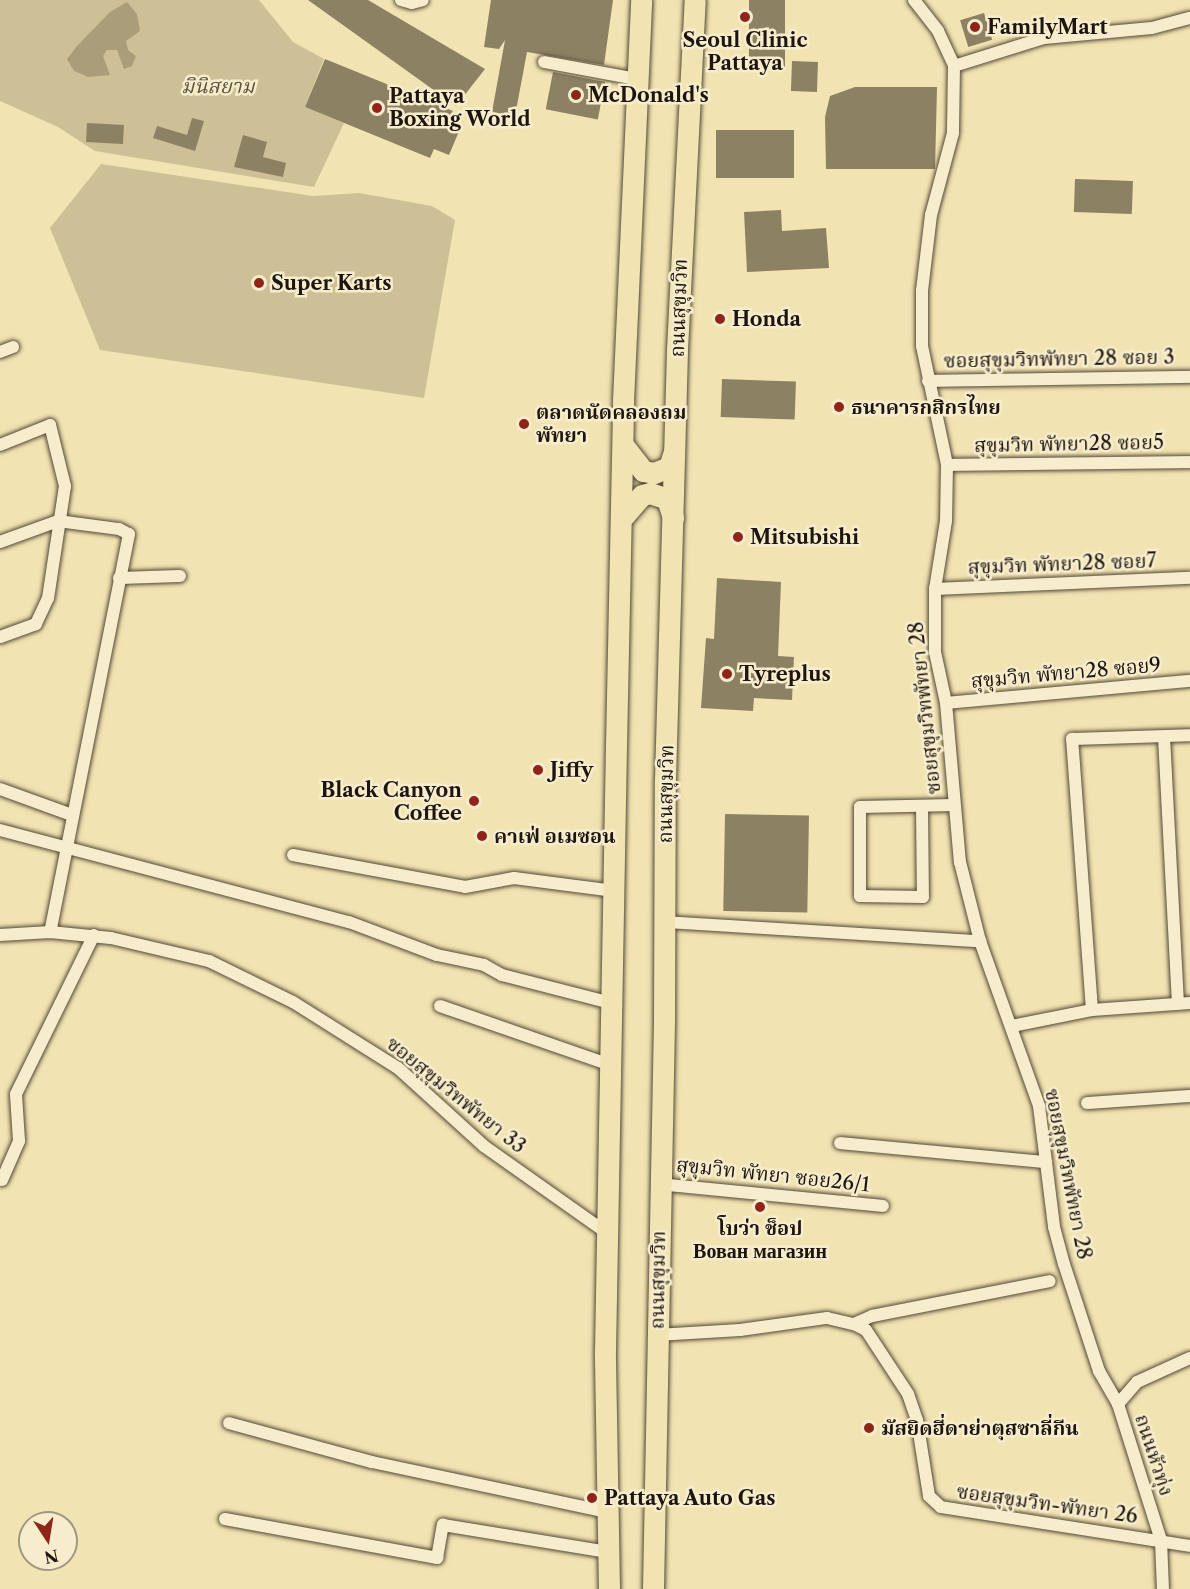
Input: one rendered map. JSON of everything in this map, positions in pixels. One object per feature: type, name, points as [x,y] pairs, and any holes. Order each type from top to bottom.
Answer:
[{"type":"highway","points":[[609,1589],[607,1233],[611,1003],[623,445],[636,79],[641,0]]},
{"type":"highway","name":"ถนนสุขุมวิท","points":[[653,1589],[665,922],[665,780],[675,449],[695,0]]},
{"type":"highway","points":[[623,445],[643,471],[654,473],[669,467],[675,449]]},
{"type":"highway","points":[[622,518],[642,495],[650,493],[667,499],[673,519]]},
{"type":"street","points":[[401,0],[412,3],[423,0]]},
{"type":"street","name":"ซอยสุขุมวิทพัทยา 28","points":[[914,0],[938,31],[954,66],[953,133],[931,215],[922,290],[922,346],[947,465],[946,521],[935,589],[935,652],[946,703],[960,862],[980,940],[1040,1106],[1054,1227],[1064,1264],[1099,1371],[1118,1404]]},
{"type":"street","points":[[954,66],[1044,38],[1152,27],[1190,18]]},
{"type":"street","points":[[544,62],[636,79]]},
{"type":"street","points":[[0,352],[13,347]]},
{"type":"street","name":"ซอยสุขุมวิทพัทยา 28 ซอย 3","points":[[928,381],[1190,377]]},
{"type":"street","points":[[0,445],[50,425],[65,486],[48,598],[36,624],[0,637]]},
{"type":"street","name":"สุขุมวิท พัทยา28 ซอย5","points":[[947,465],[1190,462]]},
{"type":"street","points":[[0,542],[58,521],[119,529],[129,534],[72,815],[63,848],[50,932]]},
{"type":"street","points":[[119,578],[180,576]]},
{"type":"street","name":"สุขุมวิท พัทยา28 ซอย7","points":[[935,589],[1190,578]]},
{"type":"street","name":"สุขุมวิท พัทยา28 ซอย9","points":[[946,703],[1190,681]]},
{"type":"street","points":[[1092,1010],[1072,739],[1190,735]]},
{"type":"street","points":[[1012,1026],[1092,1010],[1184,1004],[1164,736]]},
{"type":"street","points":[[0,789],[72,815]]},
{"type":"street","points":[[922,807],[923,897],[860,896],[860,807],[954,805]]},
{"type":"street","points":[[0,830],[63,848],[162,870],[172,878],[246,893],[349,922],[437,955],[484,965],[502,975],[611,1003]]},
{"type":"street","points":[[293,855],[465,886],[514,878],[614,891]]},
{"type":"street","points":[[665,922],[980,940]]},
{"type":"street","name":"ซอยสุขุมวิทพัทยา 33","points":[[0,935],[50,932],[94,935],[208,962],[293,1002],[398,1068],[484,1146],[607,1233]]},
{"type":"street","points":[[2,1180],[19,1141],[16,1094],[94,935]]},
{"type":"street","points":[[440,1006],[610,1065]]},
{"type":"street","points":[[1087,1103],[1190,1096]]},
{"type":"street","points":[[840,1143],[1046,1162]]},
{"type":"street","name":"สุขุมวิท พัทยา ซอย26/1","points":[[659,1184],[883,1206]]},
{"type":"street","points":[[657,1335],[740,1330],[827,1318],[854,1324],[872,1316],[1050,1281]]},
{"type":"street","name":"ซอยสุขุมวิท-พัทยา 26","points":[[854,1324],[866,1330],[908,1394],[917,1420],[928,1496],[941,1507],[1190,1546]]},
{"type":"street","points":[[1118,1404],[1137,1382],[1190,1358]]},
{"type":"street","name":"ถนนหัวทุ่ง","points":[[1118,1404],[1161,1540],[1163,1589]]},
{"type":"street","points":[[229,1423],[360,1459],[608,1512]]},
{"type":"street","points":[[225,1519],[437,1558],[443,1525],[608,1552]]},
{"type":"green space","name":"มินิสยาม","points":[[0,0],[259,0],[293,42],[324,59],[305,107],[344,123],[314,187],[95,151],[58,127],[0,101]]},
{"type":"green space","name":"Super Karts","points":[[101,164],[313,196],[359,193],[432,206],[455,220],[424,398],[100,350],[50,228]]},
{"type":"shaded area","points":[[127,2],[137,14],[140,31],[126,41],[128,50],[136,56],[132,66],[124,69],[117,50],[107,50],[103,56],[110,75],[88,77],[74,71],[67,59],[110,12]]},
{"type":"building","points":[[308,0],[368,0],[485,69],[456,106]]},
{"type":"building","points":[[491,0],[613,0],[604,65],[527,52],[515,116],[492,112],[505,40],[499,49],[484,47]]},
{"type":"building","points":[[749,0],[785,0],[785,67],[749,67]]},
{"type":"building","name":"FamilyMart","points":[[984,13],[992,40],[968,47],[960,20]]},
{"type":"building","name":"Pattaya Boxing World","points":[[325,59],[453,111],[444,122],[460,129],[449,155],[434,149],[430,158],[305,107]]},
{"type":"building","points":[[792,61],[818,62],[817,92],[791,91]]},
{"type":"building","name":"McDonald's","points":[[553,72],[605,82],[598,119],[546,109]]},
{"type":"building","points":[[855,87],[937,87],[935,169],[826,169],[825,117],[830,96]]},
{"type":"building","points":[[192,118],[204,121],[195,151],[153,138],[157,126],[187,135]]},
{"type":"building","points":[[87,123],[124,125],[123,144],[86,142]]},
{"type":"building","points":[[716,130],[794,130],[794,178],[716,178]]},
{"type":"building","points":[[243,135],[267,142],[263,157],[286,163],[283,177],[234,167]]},
{"type":"building","points":[[1075,179],[1133,181],[1132,214],[1074,212]]},
{"type":"building","points":[[781,210],[782,231],[826,228],[829,268],[747,272],[744,212]]},
{"type":"building","points":[[722,379],[796,382],[795,420],[721,417]]},
{"type":"building","points":[[717,578],[781,582],[778,656],[794,657],[792,700],[754,698],[753,711],[701,708],[706,638],[714,639]]},
{"type":"building","points":[[725,814],[809,815],[807,912],[723,911]]},
{"type":"place","name":"Seoul Clinic Pattaya","points":[[745,17]]},
{"type":"place","name":"FamilyMart","points":[[975,27]]},
{"type":"place","name":"McDonald's","points":[[576,95]]},
{"type":"place","name":"Pattaya Boxing World","points":[[377,108]]},
{"type":"place","name":"Super Karts","points":[[259,283]]},
{"type":"place","name":"Honda","points":[[720,319]]},
{"type":"place","name":"ธนาคารกสิกรไทย","points":[[839,407]]},
{"type":"place","name":"ตลาดนัดคลองถม พัทยา","points":[[524,424]]},
{"type":"place","name":"Mitsubishi","points":[[738,537]]},
{"type":"place","name":"Tyreplus","points":[[727,674]]},
{"type":"place","name":"Jiffy","points":[[538,770]]},
{"type":"place","name":"Black Canyon Coffee","points":[[474,801]]},
{"type":"place","name":"คาเฟ่ อเมซอน","points":[[482,836]]},
{"type":"place","name":"โบว่า ช็อป Вован магазин","points":[[760,1207]]},
{"type":"place","name":"มัสยิดฮี่ดาย่าตุสซาลี่กีน","points":[[869,1428]]},
{"type":"place","name":"Pattaya Auto Gas","points":[[592,1498]]}]
